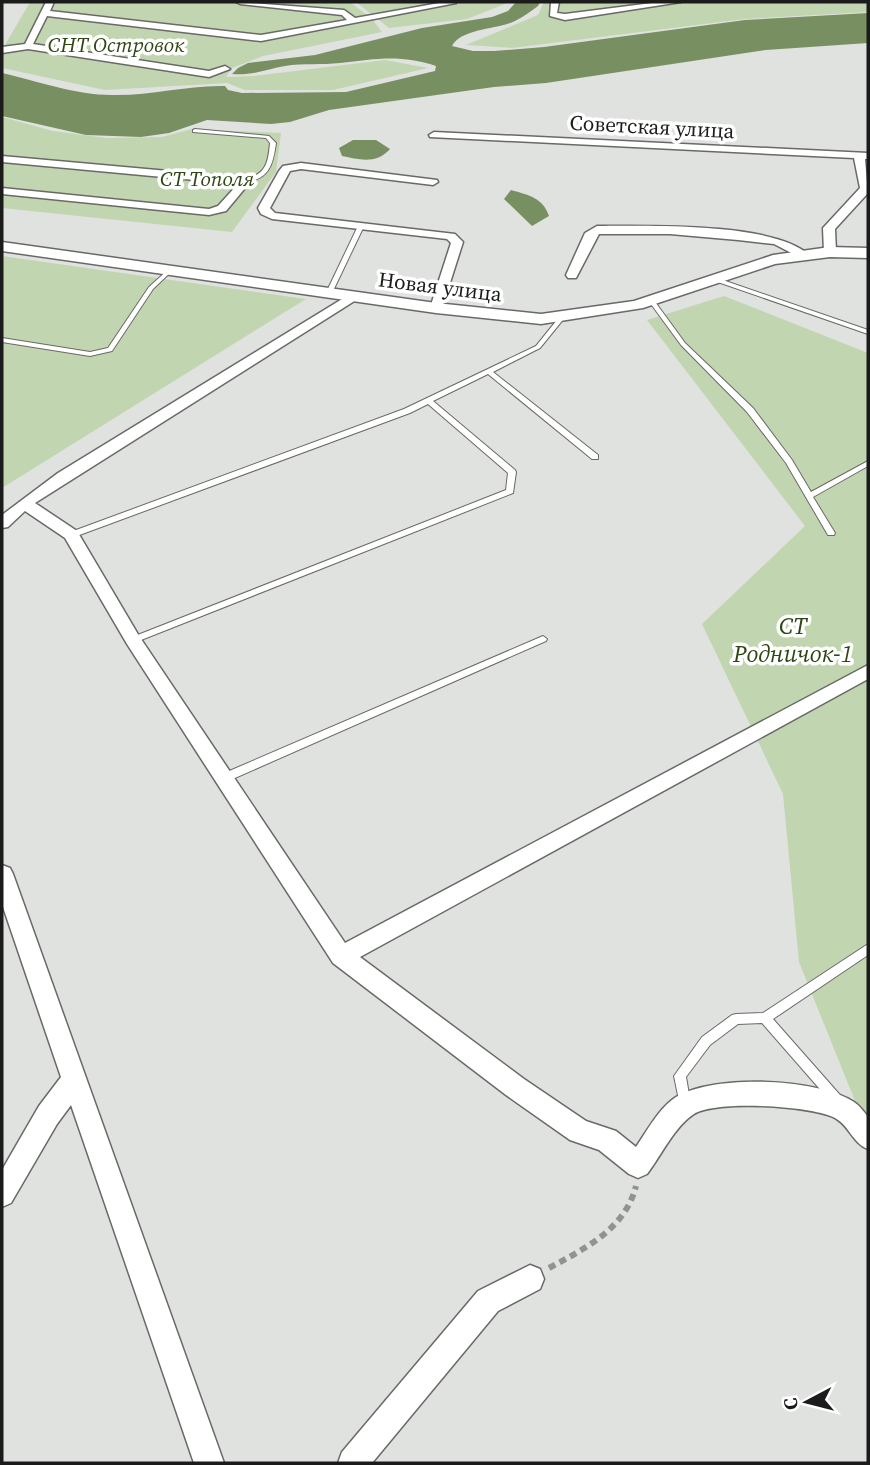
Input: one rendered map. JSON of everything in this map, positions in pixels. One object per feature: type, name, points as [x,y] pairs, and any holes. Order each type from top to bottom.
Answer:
[{"type":"street","points":[[28,46],[35,38],[50,2]]},
{"type":"street","points":[[240,2],[344,13],[353,21]]},
{"type":"street","points":[[555,2],[553,14],[565,17],[677,2]]},
{"type":"street","points":[[44,13],[250,38],[454,4]]},
{"type":"street","points":[[2,50],[28,46],[209,74],[225,69]]},
{"type":"street","name":"Советская улица","points":[[433,135],[864,156]]},
{"type":"street","points":[[830,252],[829,228],[840,213],[856,202],[866,189],[864,156]]},
{"type":"street","points":[[2,159],[246,181]]},
{"type":"street","points":[[433,182],[301,166],[287,169],[283,173],[264,208],[265,212],[272,216],[442,233],[455,239],[457,242],[436,308]]},
{"type":"street","points":[[2,191],[209,212],[222,209],[246,181]]},
{"type":"street","points":[[572,275],[591,233],[597,230],[670,230],[738,236],[777,241],[803,255]]},
{"type":"street","name":"Новая улица","points":[[2,246],[514,318],[601,312],[651,300],[711,278],[773,260],[830,252],[868,253]]},
{"type":"street","points":[[2,523],[24,503],[352,297]]},
{"type":"street","points":[[24,503],[71,535],[133,640],[341,956],[515,1087],[579,1131],[607,1140],[638,1165],[684,1106],[706,1098],[744,1094],[783,1096],[845,1110],[868,1137]]},
{"type":"street","points":[[341,956],[868,671]]},
{"type":"street","points":[[2,874],[209,1463]]},
{"type":"street","points":[[2,1194],[53,1107],[75,1079]]},
{"type":"street","points":[[353,1463],[488,1301],[530,1279]]},
{"type":"lane","points":[[195,131],[267,136],[273,142],[270,167],[258,179],[246,181]]},
{"type":"lane","points":[[329,293],[361,226]]},
{"type":"lane","points":[[2,340],[90,354],[110,350],[152,288],[170,270]]},
{"type":"lane","points":[[711,278],[868,332]]},
{"type":"lane","points":[[651,300],[683,344],[750,410],[789,462],[831,533]]},
{"type":"lane","points":[[71,535],[407,411],[538,347],[563,316]]},
{"type":"lane","points":[[489,372],[595,457]]},
{"type":"lane","points":[[133,640],[510,491],[512,472],[429,401]]},
{"type":"lane","points":[[809,496],[868,463]]},
{"type":"lane","points":[[224,778],[543,639]]},
{"type":"lane","points":[[684,1106],[680,1076],[706,1041],[736,1018],[765,1018],[868,949]]},
{"type":"lane","points":[[765,1018],[845,1110]]},
{"type":"path","points":[[530,1279],[581,1251],[616,1225],[634,1198],[638,1165]]},
{"type":"green space","name":"СНТ Островок","points":[[30,2],[350,2],[372,19],[382,32],[263,56],[232,68],[226,77],[385,60],[428,68],[333,90],[245,90],[227,83],[105,90],[2,68],[2,50]]},
{"type":"green space","points":[[356,2],[505,4],[467,19],[389,28]]},
{"type":"green space","points":[[544,2],[868,2],[868,12],[745,19],[512,48],[466,45],[538,15]]},
{"type":"green space","name":"СТ Тополя","points":[[2,117],[53,131],[106,138],[162,137],[192,129],[281,133],[276,172],[232,232],[2,208]]},
{"type":"green space","points":[[2,256],[306,299],[2,488]]},
{"type":"green space","name":"СТ Родничок-1","points":[[724,296],[868,353],[868,1133],[799,962],[783,794],[702,624],[805,526],[647,320]]},
{"type":"shaded area","points":[[516,2],[540,2],[515,21],[464,36],[452,46],[473,51],[494,51],[544,47],[745,20],[868,13],[868,43],[766,50],[546,83],[494,87],[329,110],[290,122],[271,124],[207,120],[169,133],[141,137],[86,135],[2,116],[2,73],[98,94],[126,95],[225,86],[228,90],[242,93],[346,92],[435,71],[436,66],[388,58],[292,65],[253,73],[232,74],[248,63],[315,55],[422,28],[492,17],[508,11]]},
{"type":"shaded area","points":[[353,140],[376,140],[390,149],[374,159],[342,156],[339,148]]},
{"type":"shaded area","points":[[511,190],[539,201],[549,216],[532,226],[504,199]]}]
